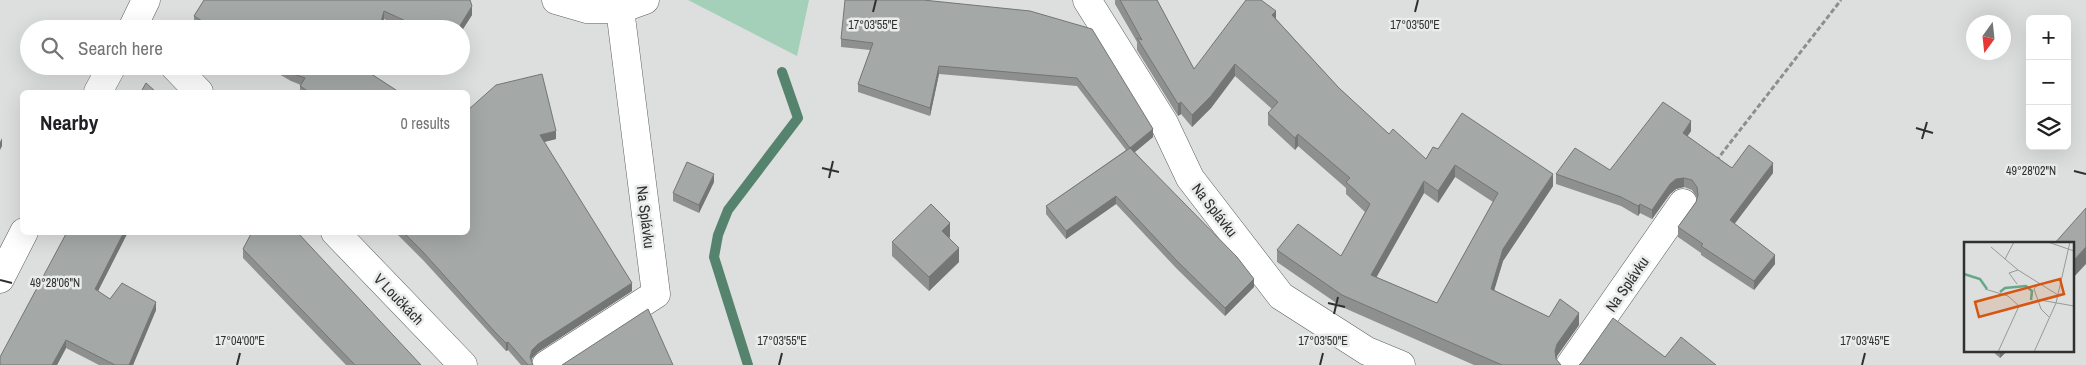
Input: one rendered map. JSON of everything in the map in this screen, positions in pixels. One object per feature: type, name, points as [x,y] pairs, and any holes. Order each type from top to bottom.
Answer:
[{"type":"street","points":[[138,20],[146,0]]},
{"type":"street","points":[[556,0],[587,9],[645,0]]},
{"type":"street","name":"Na Splávku","points":[[1088,0],[1164,123],[1190,178],[1281,296],[1367,351],[1401,365]]},
{"type":"street","name":"Na Splávku","points":[[546,365],[656,294],[620,5]]},
{"type":"street","points":[[99,90],[107,75]]},
{"type":"street","points":[[183,75],[197,90]]},
{"type":"street","name":"Na Splávku","points":[[1570,365],[1683,203]]},
{"type":"street","points":[[0,278],[22,235]]},
{"type":"street","name":"V Loučkách","points":[[337,235],[463,365]]},
{"type":"path","points":[[1714,164],[1841,0]]},
{"type":"green space","points":[[688,0],[809,0],[797,56]]},
{"type":"building","points":[[204,0],[470,0],[472,6],[463,20],[404,20],[384,11],[382,20],[200,20],[194,16]]},
{"type":"building","points":[[845,0],[923,0],[1030,11],[1092,29],[1153,129],[1130,148],[1077,78],[939,66],[930,108],[858,84],[873,43],[841,39]]},
{"type":"building","points":[[1120,0],[1157,0],[1194,69],[1246,0],[1261,0],[1276,11],[1272,15],[1339,88],[1389,134],[1393,129],[1426,159],[1433,147],[1438,149],[1462,113],[1553,174],[1503,249],[1491,289],[1549,317],[1560,299],[1579,313],[1557,344],[1555,351],[1556,359],[1561,365],[1502,365],[1342,295],[1277,250],[1298,224],[1341,256],[1370,204],[1346,182],[1350,178],[1298,134],[1295,138],[1268,113],[1278,102],[1235,64],[1211,96],[1192,115],[1181,102],[1178,104],[1137,38],[1142,40]],"holes":[[[1455,165],[1498,193],[1437,303],[1371,275],[1424,181],[1438,191]]]},
{"type":"building","points":[[542,74],[556,131],[540,135],[632,283],[538,344],[532,350],[530,357],[533,365],[528,365],[508,342],[506,343],[495,332],[406,235],[470,235],[470,108],[496,85]]},
{"type":"building","points":[[297,75],[373,75],[396,90],[306,90],[300,86],[305,78]]},
{"type":"building","points":[[146,83],[154,90],[142,90]]},
{"type":"building","points":[[1663,102],[1691,121],[1683,133],[1732,168],[1749,145],[1773,163],[1730,220],[1775,255],[1754,281],[1701,246],[1703,244],[1678,227],[1696,202],[1698,195],[1697,187],[1692,180],[1676,179],[1670,184],[1652,210],[1556,174],[1575,148],[1610,170]]},
{"type":"building","points":[[1130,148],[1237,257],[1254,279],[1225,308],[1177,261],[1116,196],[1066,231],[1046,206]]},
{"type":"building","points":[[687,162],[714,174],[699,205],[673,193]]},
{"type":"building","points":[[931,204],[950,223],[942,231],[959,248],[929,277],[892,242]]},
{"type":"building","points":[[2086,208],[2086,247],[2074,260],[2074,242],[2056,242]]},
{"type":"building","points":[[65,235],[122,235],[95,289],[110,299],[122,283],[156,302],[129,365],[115,365],[66,340],[52,365],[0,365],[0,357]]},
{"type":"building","points":[[250,235],[300,235],[421,365],[355,365],[243,249]]},
{"type":"building","points":[[648,309],[673,365],[562,365]]},
{"type":"building","points":[[1613,318],[1665,357],[1681,337],[1716,365],[1579,365]]},
{"type":"waterway","points":[[748,365],[714,257],[718,235],[728,210],[798,118],[782,72]]}]
